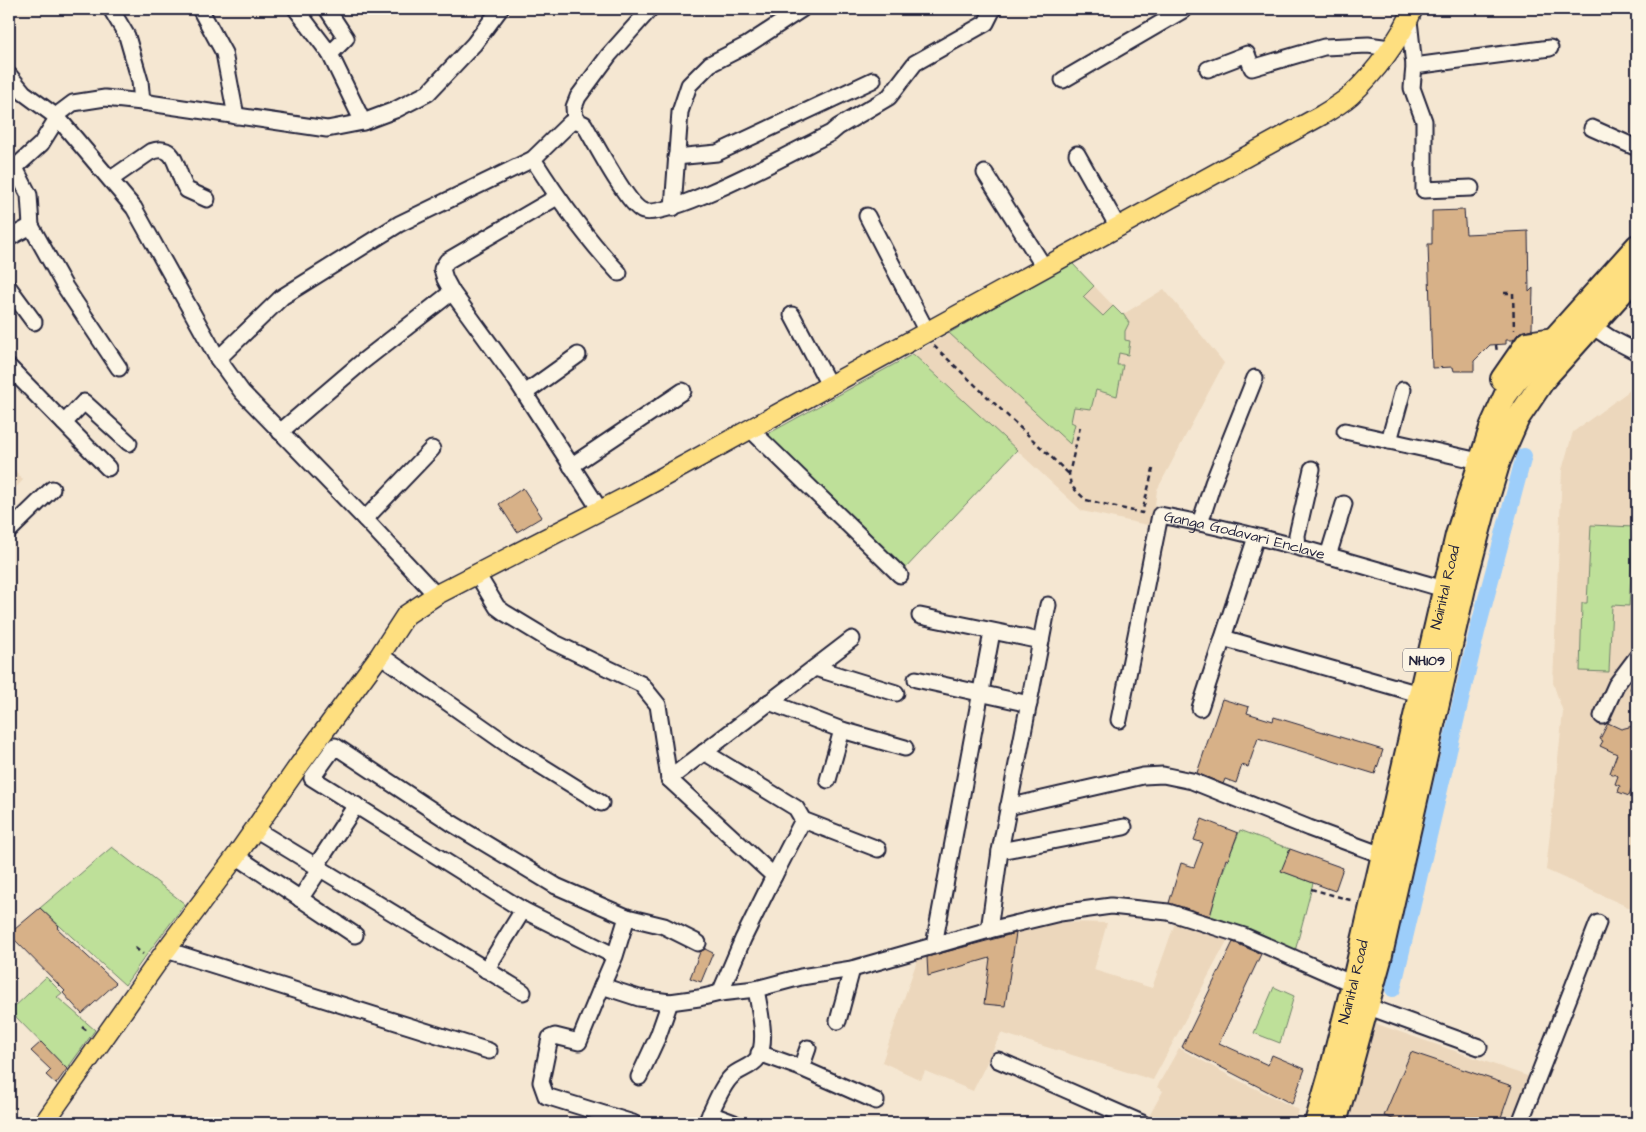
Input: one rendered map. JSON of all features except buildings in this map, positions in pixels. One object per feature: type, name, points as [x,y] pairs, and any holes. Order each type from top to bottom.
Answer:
[{"type":"highway","name":"Nainital Road","points":[[1360,995],[1370,906],[1457,535],[1492,425],[1505,396],[1515,382],[1637,246]]},
{"type":"highway","name":"Nainital Road","points":[[1335,1123],[1352,1026],[1412,822],[1466,580],[1499,460],[1518,418],[1544,378],[1637,276]]},
{"type":"highway","name":"Nainital Road","points":[[1316,1123],[1352,1026]]},
{"type":"main road","points":[[44,1123],[166,950],[380,655],[406,615],[436,596],[750,429],[1322,115],[1351,95],[1377,67],[1411,14]]},
{"type":"street","points":[[111,9],[127,36],[140,81],[142,102]]},
{"type":"street","points":[[200,9],[224,53],[236,116]]},
{"type":"street","points":[[296,9],[330,54],[364,122]]},
{"type":"street","points":[[327,9],[346,38],[330,54]]},
{"type":"street","points":[[119,368],[65,287],[31,226],[29,195],[12,171],[41,144],[61,112],[73,103],[105,98],[327,129],[364,122],[395,110],[428,93],[474,44],[500,9]]},
{"type":"street","points":[[575,120],[574,107],[578,97],[609,55],[650,9]]},
{"type":"street","points":[[673,208],[680,112],[689,85],[710,64],[747,45],[802,9]]},
{"type":"street","points":[[575,120],[584,124],[630,202],[643,211],[656,212],[673,208],[707,194],[822,137],[890,97],[915,63],[986,23],[993,9]]},
{"type":"street","points":[[1063,80],[1185,9]]},
{"type":"street","points":[[1411,14],[1414,66],[1412,88],[1424,121],[1424,190],[1470,188]]},
{"type":"street","points":[[1208,69],[1247,54],[1252,68],[1324,47],[1368,45],[1390,48]]},
{"type":"street","points":[[1414,66],[1550,48]]},
{"type":"street","points":[[9,75],[15,93],[58,118],[134,208],[164,258],[218,359],[242,392],[364,518],[436,596]]},
{"type":"street","points":[[676,157],[717,153],[873,80]]},
{"type":"street","points":[[218,359],[282,297],[398,224],[533,159],[575,120]]},
{"type":"street","points":[[1592,128],[1637,148]]},
{"type":"street","points":[[111,179],[150,152],[157,149],[165,150],[170,152],[187,190],[207,199]]},
{"type":"street","points":[[1077,154],[1118,227]]},
{"type":"street","points":[[533,159],[557,197],[594,247],[619,273]]},
{"type":"street","points":[[985,172],[1044,267]]},
{"type":"street","points":[[557,197],[447,261],[442,269],[452,292],[525,393],[600,510]]},
{"type":"street","points":[[867,216],[924,333]]},
{"type":"street","points":[[9,238],[31,226]]},
{"type":"street","points":[[9,288],[34,322]]},
{"type":"street","points":[[280,432],[362,362],[452,292]]},
{"type":"street","points":[[792,315],[830,385]]},
{"type":"street","points":[[1592,326],[1637,352]]},
{"type":"street","points":[[525,393],[578,355]]},
{"type":"street","points":[[9,367],[108,468]]},
{"type":"street","points":[[1200,523],[1213,483],[1255,378]]},
{"type":"street","points":[[1389,441],[1403,390]]},
{"type":"street","points":[[571,466],[683,391]]},
{"type":"street","points":[[64,423],[84,402],[129,443]]},
{"type":"street","points":[[750,429],[900,575]]},
{"type":"street","points":[[1345,431],[1479,461]]},
{"type":"street","points":[[364,518],[432,449]]},
{"type":"street","points":[[1298,548],[1297,535],[1312,469]]},
{"type":"street","points":[[9,531],[52,489]]},
{"type":"street","points":[[1328,556],[1344,504]]},
{"type":"street","name":"Ganga Godavari Enclave","points":[[1119,720],[1160,515],[1256,537],[1444,589]]},
{"type":"street","points":[[1200,708],[1256,537]]},
{"type":"street","points":[[477,574],[497,607],[505,614],[553,642],[641,684],[658,705],[669,779],[774,876]]},
{"type":"street","points":[[989,930],[1008,806],[1048,605]]},
{"type":"street","points":[[920,616],[1041,641]]},
{"type":"street","points":[[934,945],[992,632]]},
{"type":"street","points":[[1223,638],[1420,694]]},
{"type":"street","points":[[669,779],[852,639]]},
{"type":"street","points":[[380,655],[511,747],[601,803]]},
{"type":"street","points":[[1602,716],[1616,685],[1637,658]]},
{"type":"street","points":[[815,668],[896,693]]},
{"type":"street","points":[[916,679],[1029,704]]},
{"type":"street","points":[[769,702],[842,730],[905,748]]},
{"type":"street","points":[[828,780],[842,730]]},
{"type":"street","points":[[615,956],[522,910],[312,778],[335,746],[453,824],[556,886],[627,918],[664,926],[698,943]]},
{"type":"street","points":[[704,752],[796,808],[803,820],[878,849]]},
{"type":"street","points":[[1008,806],[1143,776],[1163,775],[1192,781],[1382,855]]},
{"type":"street","points":[[300,899],[356,805]]},
{"type":"street","points":[[720,993],[743,939],[803,820]]},
{"type":"street","points":[[1000,851],[1124,826]]},
{"type":"street","points":[[255,829],[522,992]]},
{"type":"street","points":[[236,856],[355,935]]},
{"type":"street","points":[[602,986],[639,998],[670,1002],[699,998],[720,993],[756,989],[801,977],[852,969],[989,930],[1060,913],[1111,906],[1168,912],[1244,936],[1360,995],[1479,1047]]},
{"type":"street","points":[[486,970],[522,910]]},
{"type":"street","points":[[627,918],[615,956],[579,1042],[555,1036],[550,1038],[541,1082],[546,1096],[633,1123]]},
{"type":"street","points":[[1520,1123],[1598,923]]},
{"type":"street","points":[[166,950],[489,1051]]},
{"type":"street","points":[[838,1021],[852,969]]},
{"type":"street","points":[[734,1123],[708,1119],[726,1083],[733,1075],[758,1058],[764,1035],[756,989]]},
{"type":"street","points":[[639,1077],[658,1036],[670,1002]]},
{"type":"street","points":[[801,1068],[808,1048]]},
{"type":"street","points":[[759,1053],[801,1068],[876,1101]]},
{"type":"street","points":[[998,1060],[1142,1123]]},
{"type":"path","points":[[1504,293],[1513,293],[1514,330]]},
{"type":"path","points":[[924,333],[1069,474]]},
{"type":"path","points":[[1080,427],[1069,474],[1071,486],[1086,500],[1142,513],[1153,469]]},
{"type":"path","points":[[1311,890],[1370,906]]},
{"type":"shaded area","points":[[1072,263],[1122,315],[1164,289],[1224,363],[1157,490],[1152,526],[1082,511],[913,354]]},
{"type":"shaded area","points":[[1637,385],[1637,911],[1546,870],[1563,712],[1553,683],[1562,470],[1573,432]]},
{"type":"shaded area","points":[[9,463],[23,480],[9,495]]},
{"type":"shaded area","points":[[1176,920],[1228,939],[1153,1080],[1001,1033],[973,1091],[925,1071],[921,1080],[882,1062],[919,955],[1016,929],[1065,922],[1107,923],[1094,970],[1152,988]]},
{"type":"shaded area","points":[[1371,1022],[1530,1077],[1512,1123],[1372,1123],[1349,1115]]},
{"type":"shaded area","points":[[1179,1048],[1299,1110],[1293,1123],[1158,1123],[1148,1118],[1163,1091],[1157,1087]]},
{"type":"green space","points":[[1072,263],[1094,286],[1083,297],[1103,316],[1113,306],[1123,314],[1129,323],[1125,331],[1125,340],[1130,341],[1128,355],[1119,353],[1117,365],[1123,365],[1117,396],[1096,390],[1091,409],[1074,407],[1071,422],[1075,424],[1070,444],[949,333]]},
{"type":"green space","points":[[913,354],[1017,450],[902,572],[766,435]]},
{"type":"green space","points":[[1591,525],[1634,527],[1629,606],[1612,605],[1609,672],[1580,671],[1582,603],[1587,603]]},
{"type":"green space","points":[[1240,830],[1290,849],[1282,871],[1313,883],[1294,955],[1223,920],[1210,916],[1221,876]]},
{"type":"green space","points":[[112,847],[185,904],[125,985],[40,908]]},
{"type":"green space","points":[[46,977],[62,993],[57,997],[95,1030],[67,1069],[10,1011]]},
{"type":"green space","points":[[1274,987],[1294,996],[1280,1043],[1254,1033]]},
{"type":"waterway","points":[[1393,989],[1477,632],[1524,456]]}]
